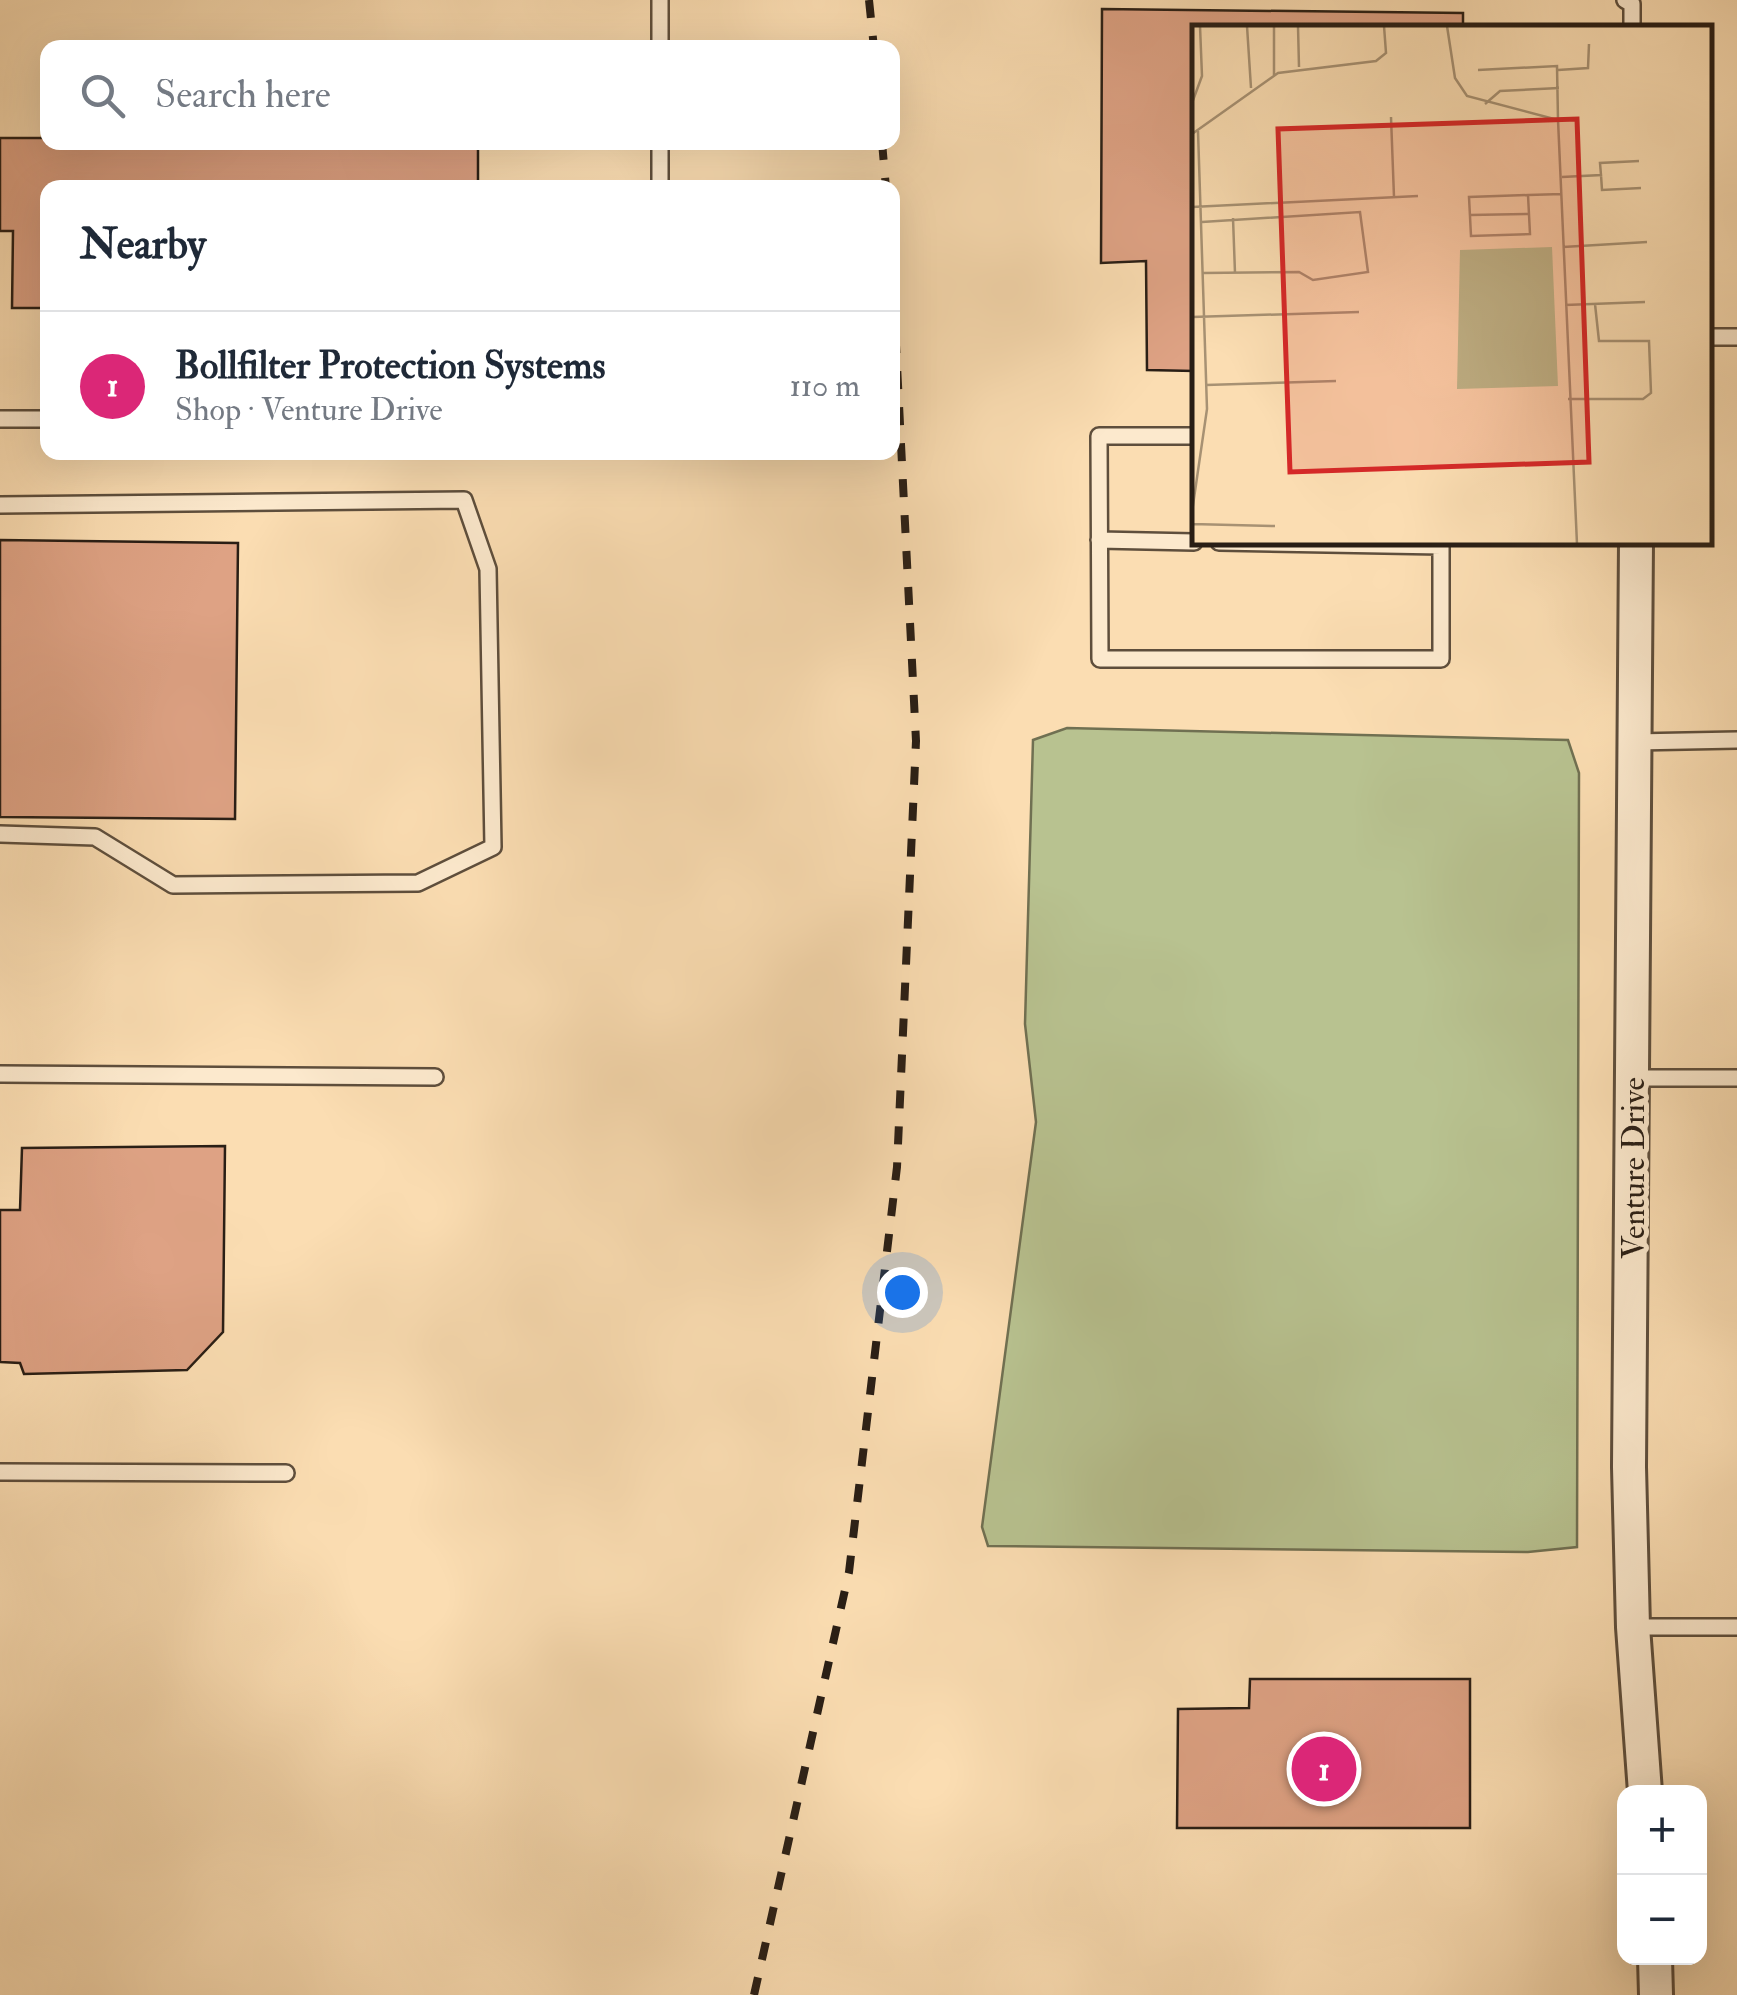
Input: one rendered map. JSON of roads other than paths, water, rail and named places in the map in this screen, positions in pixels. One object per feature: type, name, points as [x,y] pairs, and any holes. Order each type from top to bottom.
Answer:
[{"type":"street","name":"Venture Drive","points":[[1636,545],[1629,1467],[1633,1627],[1644,1785]]},
{"type":"street","points":[[1655,1965],[1656,1995]]},
{"type":"lane","points":[[660,0],[660,40]]},
{"type":"lane","points":[[660,150],[660,180]]},
{"type":"lane","points":[[0,419],[40,419]]},
{"type":"lane","points":[[1192,436],[1100,436],[1100,659],[1441,659],[1441,545]]},
{"type":"lane","points":[[0,506],[464,500],[488,570],[493,847],[418,883],[173,885],[95,837],[0,834]]},
{"type":"lane","points":[[1099,540],[1192,542]]},
{"type":"lane","points":[[1635,742],[1737,740]]},
{"type":"lane","points":[[0,1074],[435,1077]]},
{"type":"lane","points":[[1634,1078],[1737,1078]]},
{"type":"lane","points":[[0,1472],[286,1474]]},
{"type":"lane","points":[[1633,1627],[1737,1627]]},
{"type":"railway","points":[[869,0],[873,40]]},
{"type":"railway","points":[[883,150],[885,180]]},
{"type":"railway","points":[[754,1995],[849,1572],[897,1167],[916,741],[900,424]]},
{"type":"place","name":"Bollfilter Protection Systems","points":[[1324,1769]]}]
